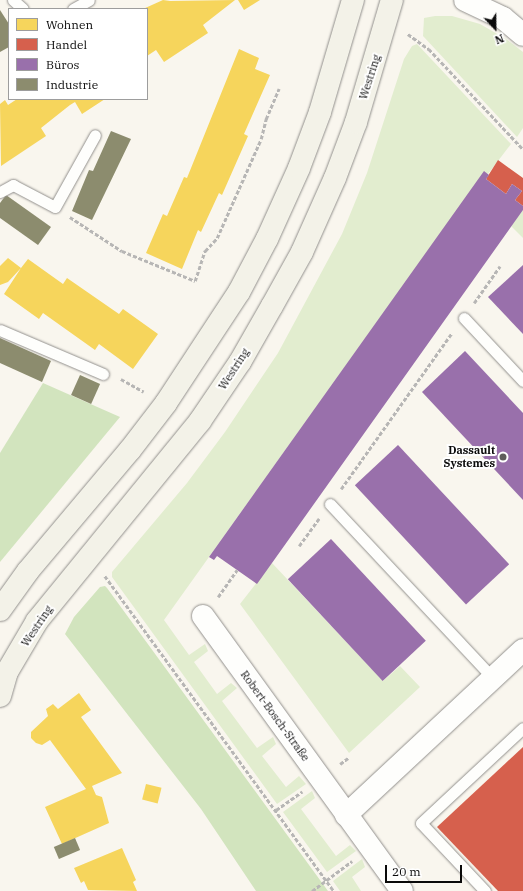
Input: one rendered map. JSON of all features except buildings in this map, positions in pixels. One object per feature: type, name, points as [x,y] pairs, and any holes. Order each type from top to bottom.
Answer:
[{"type":"main road","points":[[0,610],[28,571],[130,450],[166,403],[208,342],[267,239],[320,112],[353,0]]},
{"type":"main road","name":"Westring","points":[[0,696],[8,672],[37,621],[200,421],[240,362],[272,306],[302,252],[335,178],[388,22],[392,0]]},
{"type":"street","points":[[465,0],[503,18],[523,35]]},
{"type":"street","name":"Robert-Bosch-Straße","points":[[203,616],[402,891]]},
{"type":"street","points":[[346,815],[523,650]]},
{"type":"lane","points":[[13,0],[22,8]]},
{"type":"lane","points":[[75,8],[89,0]]},
{"type":"lane","points":[[0,192],[13,185],[55,207],[95,134]]},
{"type":"lane","points":[[464,318],[523,381]]},
{"type":"lane","points":[[0,330],[103,374]]},
{"type":"lane","points":[[330,504],[493,678]]},
{"type":"lane","points":[[485,891],[421,823],[523,728]]},
{"type":"path","points":[[388,22],[429,49],[523,149]]},
{"type":"path","points":[[55,207],[122,251],[195,282],[205,251],[217,238],[258,146],[279,89]]},
{"type":"path","points":[[299,546],[500,266]]},
{"type":"path","points":[[103,374],[118,378],[166,403]]},
{"type":"path","points":[[86,560],[106,577],[334,891]]},
{"type":"path","points":[[203,616],[237,570]]},
{"type":"path","points":[[312,891],[370,848]]},
{"type":"green space","points":[[435,16],[452,16],[480,24],[506,39],[523,52],[523,128],[517,137],[423,36],[424,18]]},
{"type":"green space","points":[[417,44],[511,144],[488,174],[484,172],[164,620],[189,655],[205,644],[208,651],[194,662],[217,694],[231,683],[237,688],[222,701],[257,748],[273,737],[276,744],[262,756],[286,787],[299,776],[306,784],[277,804],[112,577],[112,572],[187,483],[225,432],[278,353],[342,234],[367,173],[404,59],[412,46]]},
{"type":"green space","points":[[523,210],[523,238],[511,226]]},
{"type":"green space","points":[[43,383],[120,417],[0,562],[0,453]]},
{"type":"green space","points":[[272,563],[383,681],[400,666],[420,687],[349,753],[240,604]]},
{"type":"green space","points":[[105,586],[328,891],[256,891],[201,809],[65,634],[74,617],[100,587]]},
{"type":"green space","points":[[312,791],[315,798],[301,809],[336,856],[350,845],[356,851],[327,872],[283,812]]},
{"type":"green space","points":[[362,859],[365,867],[352,877],[361,891],[340,891],[333,881]]},
{"type":"place","name":"Dassault Systemes","points":[[503,457]]}]
